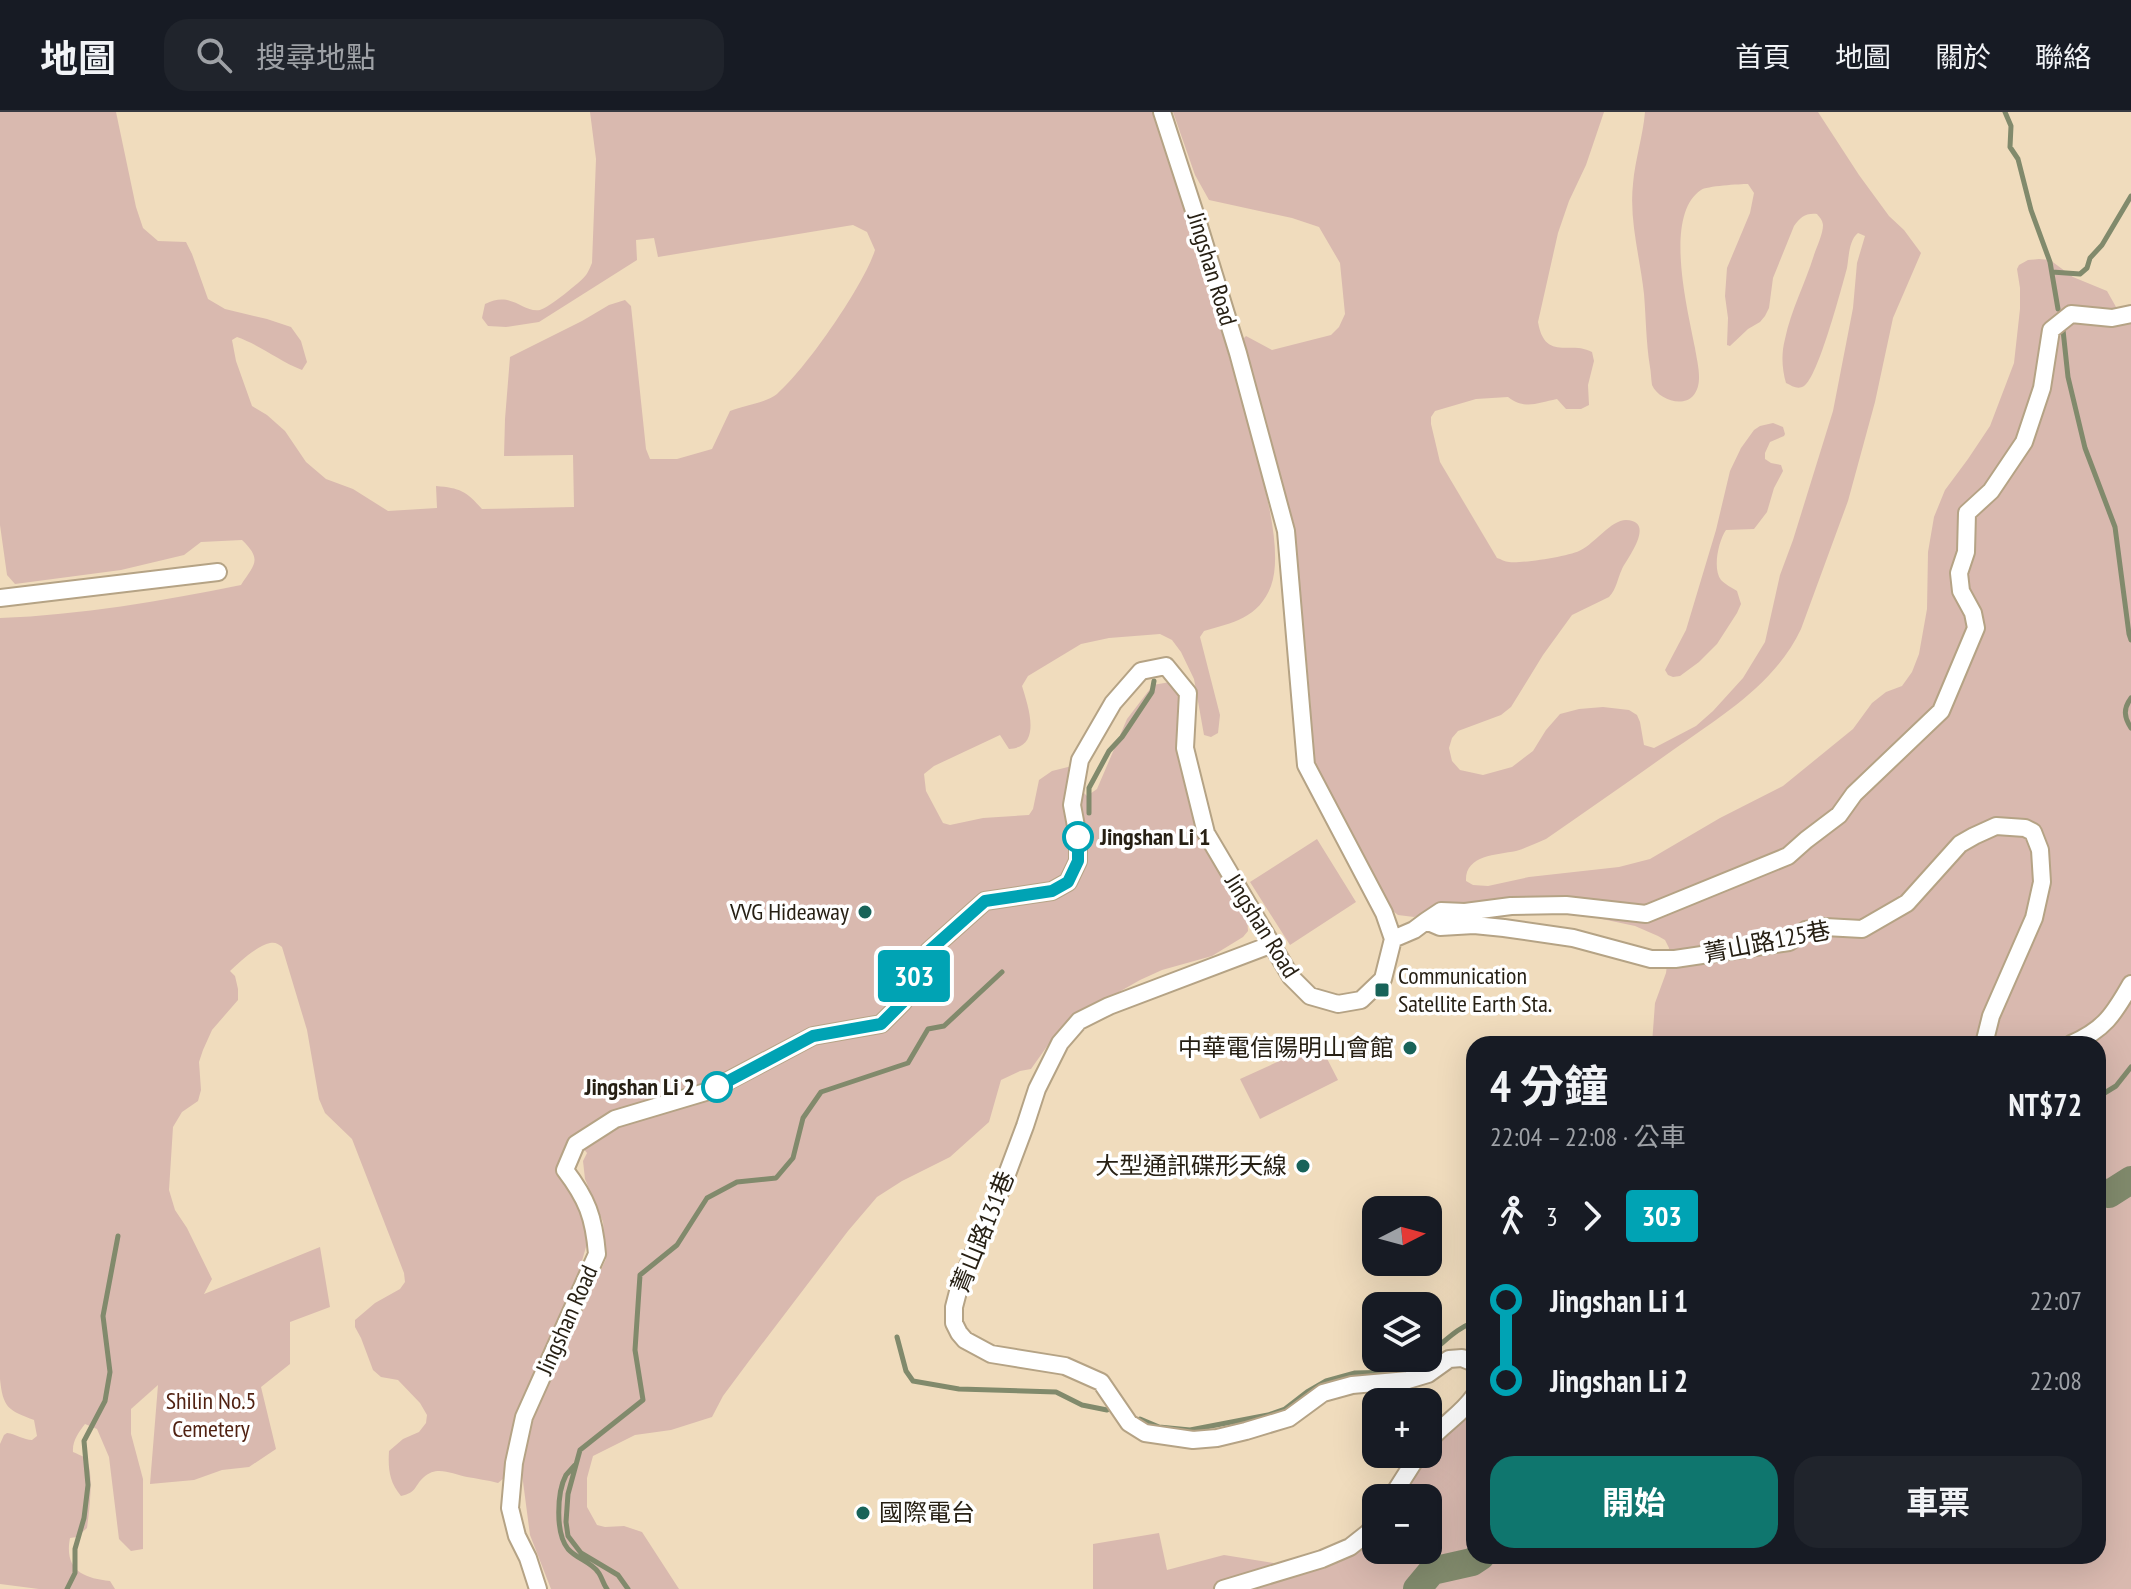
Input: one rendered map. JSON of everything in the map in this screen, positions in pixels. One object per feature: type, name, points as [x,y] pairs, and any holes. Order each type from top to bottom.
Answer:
[{"type":"street","name":"Jingshan Road","points":[[538,1589],[517,1536],[510,1508],[514,1463],[524,1417],[597,1254],[595,1227],[586,1203],[565,1170],[576,1144],[615,1119],[709,1091],[813,1036],[881,1024],[903,1002],[913,977],[929,951],[985,901],[1052,891],[1068,882],[1078,861],[1078,837],[1072,805],[1080,760],[1113,703],[1141,671],[1166,666],[1188,693],[1185,748],[1206,833],[1291,977],[1310,996],[1338,1004],[1361,1000],[1383,979],[1393,939],[1384,913],[1306,765],[1286,531],[1238,353],[1162,112]]},
{"type":"street","points":[[1393,939],[1414,930],[1441,911],[1566,905],[1646,914],[1788,856],[1839,815],[1854,794],[1941,711],[1976,628],[1973,613],[1961,591],[1959,573],[1966,552],[1967,513],[1991,491],[2024,442],[2042,388],[2051,330],[2071,314],[2112,318],[2131,314]]},
{"type":"street","points":[[0,598],[218,572]]},
{"type":"street","name":"菁山路125巷","points":[[1426,921],[1440,927],[1474,925],[1573,938],[1651,959],[1675,959],[1789,942],[1806,930],[1825,927],[1862,929],[1907,903],[1960,844],[1996,826],[2025,828],[2033,832],[2040,850],[2042,882],[2034,918],[1991,1016],[1986,1036]]},
{"type":"street","name":"菁山路131巷","points":[[1270,945],[1109,1006],[1079,1021],[1060,1043],[1037,1089],[1001,1190],[960,1284],[954,1307],[954,1323],[965,1340],[991,1354],[1065,1366],[1101,1382],[1129,1423],[1145,1433],[1193,1440],[1217,1438],[1289,1418],[1323,1393],[1352,1385],[1408,1380],[1428,1374],[1449,1359],[1466,1360]]},
{"type":"street","points":[[2090,1036],[2113,1015],[2131,984]]},
{"type":"street","points":[[1442,1426],[1466,1408]]},
{"type":"street","points":[[1223,1589],[1322,1559],[1350,1547],[1362,1538]]},
{"type":"green space","name":"Shilin No.5 Cemetery","points":[[0,112],[116,112],[143,228],[158,241],[186,242],[208,299],[225,309],[291,327],[301,341],[307,362],[302,370],[245,340],[237,337],[232,340],[252,406],[285,431],[306,462],[326,479],[353,489],[388,511],[437,508],[436,486],[462,492],[482,509],[574,507],[573,455],[504,456],[510,357],[609,305],[625,300],[631,306],[646,449],[650,459],[677,459],[712,449],[730,411],[773,397],[803,366],[847,304],[869,265],[875,250],[867,232],[853,225],[658,257],[654,238],[636,240],[637,260],[539,322],[506,327],[488,326],[482,318],[485,304],[502,299],[540,310],[571,289],[589,271],[592,263],[596,159],[590,112],[1155,112],[1224,338],[1262,477],[1275,548],[1271,586],[1266,597],[1244,618],[1204,631],[1200,637],[1220,715],[1218,733],[1211,737],[1204,735],[1194,679],[1172,640],[1160,634],[1109,638],[1081,644],[1028,676],[1022,686],[1030,733],[1020,747],[1009,749],[1000,735],[934,766],[924,774],[926,791],[943,823],[950,825],[983,818],[1029,815],[1039,780],[1052,771],[1072,766],[1087,796],[1097,789],[1127,719],[1153,685],[1170,682],[1178,690],[1182,705],[1183,765],[1247,914],[1248,931],[1212,956],[1162,970],[1075,1017],[1053,1038],[1031,1069],[1001,1080],[989,1122],[950,1157],[877,1197],[749,1361],[712,1417],[671,1430],[635,1435],[593,1456],[587,1478],[587,1507],[597,1525],[624,1526],[642,1532],[679,1589],[551,1589],[530,1535],[522,1474],[535,1410],[606,1259],[603,1222],[585,1179],[583,1161],[587,1153],[583,1148],[563,1157],[586,1221],[586,1247],[577,1278],[515,1422],[504,1478],[498,1483],[445,1471],[434,1472],[424,1477],[410,1493],[401,1496],[397,1491],[390,1475],[389,1451],[403,1439],[419,1432],[426,1423],[427,1415],[398,1380],[381,1377],[373,1370],[355,1320],[375,1303],[400,1289],[405,1282],[404,1273],[352,1139],[325,1113],[319,1099],[307,1030],[282,947],[272,943],[254,951],[230,971],[235,976],[238,1000],[212,1030],[203,1050],[199,1062],[201,1090],[198,1101],[182,1112],[173,1127],[169,1190],[175,1210],[212,1279],[204,1294],[320,1247],[330,1307],[290,1322],[290,1364],[261,1387],[276,1449],[249,1467],[222,1470],[194,1480],[150,1484],[158,1385],[131,1409],[131,1434],[143,1479],[143,1549],[131,1551],[119,1539],[109,1457],[97,1429],[85,1424],[74,1444],[73,1452],[88,1463],[90,1491],[87,1528],[77,1537],[70,1538],[70,1558],[84,1575],[110,1581],[115,1589],[39,1589],[0,1584],[0,1444],[7,1433],[29,1440],[37,1436],[34,1420],[8,1407],[0,1379],[0,618],[121,606],[241,585],[253,567],[254,558],[242,540],[201,542],[184,555],[121,570],[15,584],[7,575],[0,525]]},
{"type":"green space","points":[[1173,112],[1604,112],[1558,233],[1538,322],[1541,334],[1552,346],[1592,352],[1594,361],[1588,385],[1589,405],[1581,409],[1566,409],[1557,399],[1526,404],[1508,397],[1476,399],[1435,411],[1431,417],[1440,462],[1497,558],[1515,562],[1557,557],[1581,550],[1620,521],[1635,522],[1639,527],[1637,542],[1609,597],[1572,615],[1511,707],[1501,715],[1458,731],[1452,738],[1449,748],[1452,761],[1460,770],[1483,775],[1512,767],[1533,751],[1560,714],[1603,707],[1629,710],[1637,715],[1640,722],[1644,745],[1654,748],[1696,726],[1713,711],[1743,678],[1765,642],[1780,575],[1833,411],[1853,308],[1857,263],[1865,236],[1858,233],[1851,244],[1829,331],[1810,379],[1800,388],[1786,383],[1782,361],[1784,345],[1823,223],[1817,214],[1809,214],[1794,226],[1773,278],[1765,316],[1730,346],[1727,345],[1727,268],[1750,213],[1754,193],[1748,184],[1704,189],[1690,202],[1683,220],[1681,264],[1698,366],[1698,385],[1693,396],[1683,401],[1671,400],[1655,390],[1632,212],[1634,175],[1645,112],[1818,112],[1859,175],[1921,253],[1893,318],[1875,402],[1848,501],[1801,629],[1790,648],[1762,682],[1728,711],[1546,839],[1516,851],[1476,861],[1467,872],[1466,881],[1473,885],[1488,886],[1529,877],[1619,867],[1650,859],[1783,786],[1853,729],[1872,703],[1886,692],[1902,686],[1919,654],[1927,609],[1928,552],[1934,517],[1945,490],[1990,426],[2014,363],[2020,309],[2019,265],[2028,260],[2050,260],[2073,277],[2107,291],[2125,323],[2131,321],[2131,1589],[1093,1589],[1093,1544],[1159,1533],[1167,1570],[1224,1555],[1280,1564],[1346,1541],[1362,1525],[1362,1564],[1442,1564],[1442,1484],[1390,1484],[1400,1468],[1442,1468],[1442,1417],[1466,1391],[1466,1564],[2106,1564],[2106,1036],[1653,1036],[1655,1003],[1666,973],[1669,948],[1665,940],[1658,936],[1635,926],[1602,919],[1558,900],[1436,910],[1414,917],[1398,915],[1388,907],[1313,764],[1294,524],[1247,369],[1242,340],[1246,336],[1272,350],[1331,335],[1345,314],[1340,263],[1319,227],[1209,200],[1195,175]]},
{"type":"green space","points":[[1773,423],[1783,427],[1785,434],[1770,442],[1765,459],[1781,465],[1783,471],[1767,512],[1754,529],[1726,530],[1718,554],[1718,575],[1737,591],[1741,604],[1717,644],[1699,662],[1680,676],[1668,675],[1665,670],[1686,630],[1730,471],[1754,430]]},
{"type":"green space","points":[[1317,839],[1356,902],[1290,945],[1250,882]]},
{"type":"green space","points":[[1319,1043],[1338,1080],[1260,1119],[1240,1079]]},
{"type":"waterway","points":[[2005,112],[2011,126],[2010,147],[2018,159],[2031,210],[2050,262],[2058,309]]},
{"type":"waterway","points":[[2052,272],[2080,274],[2087,268],[2090,258],[2102,245],[2131,196]]},
{"type":"waterway","points":[[2063,330],[2068,377],[2085,448],[2115,527],[2131,640]]},
{"type":"waterway","points":[[1089,813],[1089,788],[1109,751],[1152,692],[1154,681]]},
{"type":"waterway","points":[[2131,698],[2125,713],[2131,728]]},
{"type":"waterway","points":[[628,1589],[618,1575],[581,1553],[568,1536],[566,1522],[568,1494],[580,1450],[643,1400],[635,1350],[640,1275],[677,1245],[707,1198],[737,1182],[776,1178],[793,1158],[803,1118],[821,1092],[908,1063],[928,1029],[944,1026],[1002,972]]},
{"type":"waterway","points":[[2106,1092],[2116,1086],[2131,1067]]},
{"type":"waterway","points":[[2106,1193],[2131,1180]]},
{"type":"waterway","points":[[67,1589],[75,1573],[75,1549],[84,1518],[88,1485],[84,1441],[105,1401],[110,1372],[103,1316],[118,1236]]},
{"type":"waterway","points":[[1442,1343],[1466,1326]]},
{"type":"waterway","points":[[897,1337],[906,1371],[913,1381],[959,1389],[1056,1392],[1082,1405],[1107,1410]]},
{"type":"waterway","points":[[1140,1419],[1159,1427],[1190,1430],[1285,1409],[1326,1381],[1355,1373],[1394,1372]]},
{"type":"waterway","points":[[575,1465],[566,1475],[561,1491],[561,1533],[568,1549],[595,1569],[607,1589]]},
{"type":"waterway","points":[[1417,1589],[1432,1571],[1466,1563]]},
{"type":"bus line","name":"303","points":[[717,1087],[813,1036],[881,1024],[903,1002],[913,977],[929,951],[985,901],[1052,891],[1068,882],[1078,861],[1078,837]]},
{"type":"place","name":"Jingshan Li 1","points":[[1078,837]]},
{"type":"place","name":"VVG Hideaway","points":[[865,912]]},
{"type":"place","name":"Communication Satellite Earth Sta.","points":[[1382,990]]},
{"type":"place","name":"中華電信陽明山會館","points":[[1410,1048]]},
{"type":"place","name":"Jingshan Li 2","points":[[717,1087]]},
{"type":"place","name":"大型通訊碟形天線","points":[[1303,1166]]},
{"type":"place","name":"國際電台","points":[[863,1513]]}]
